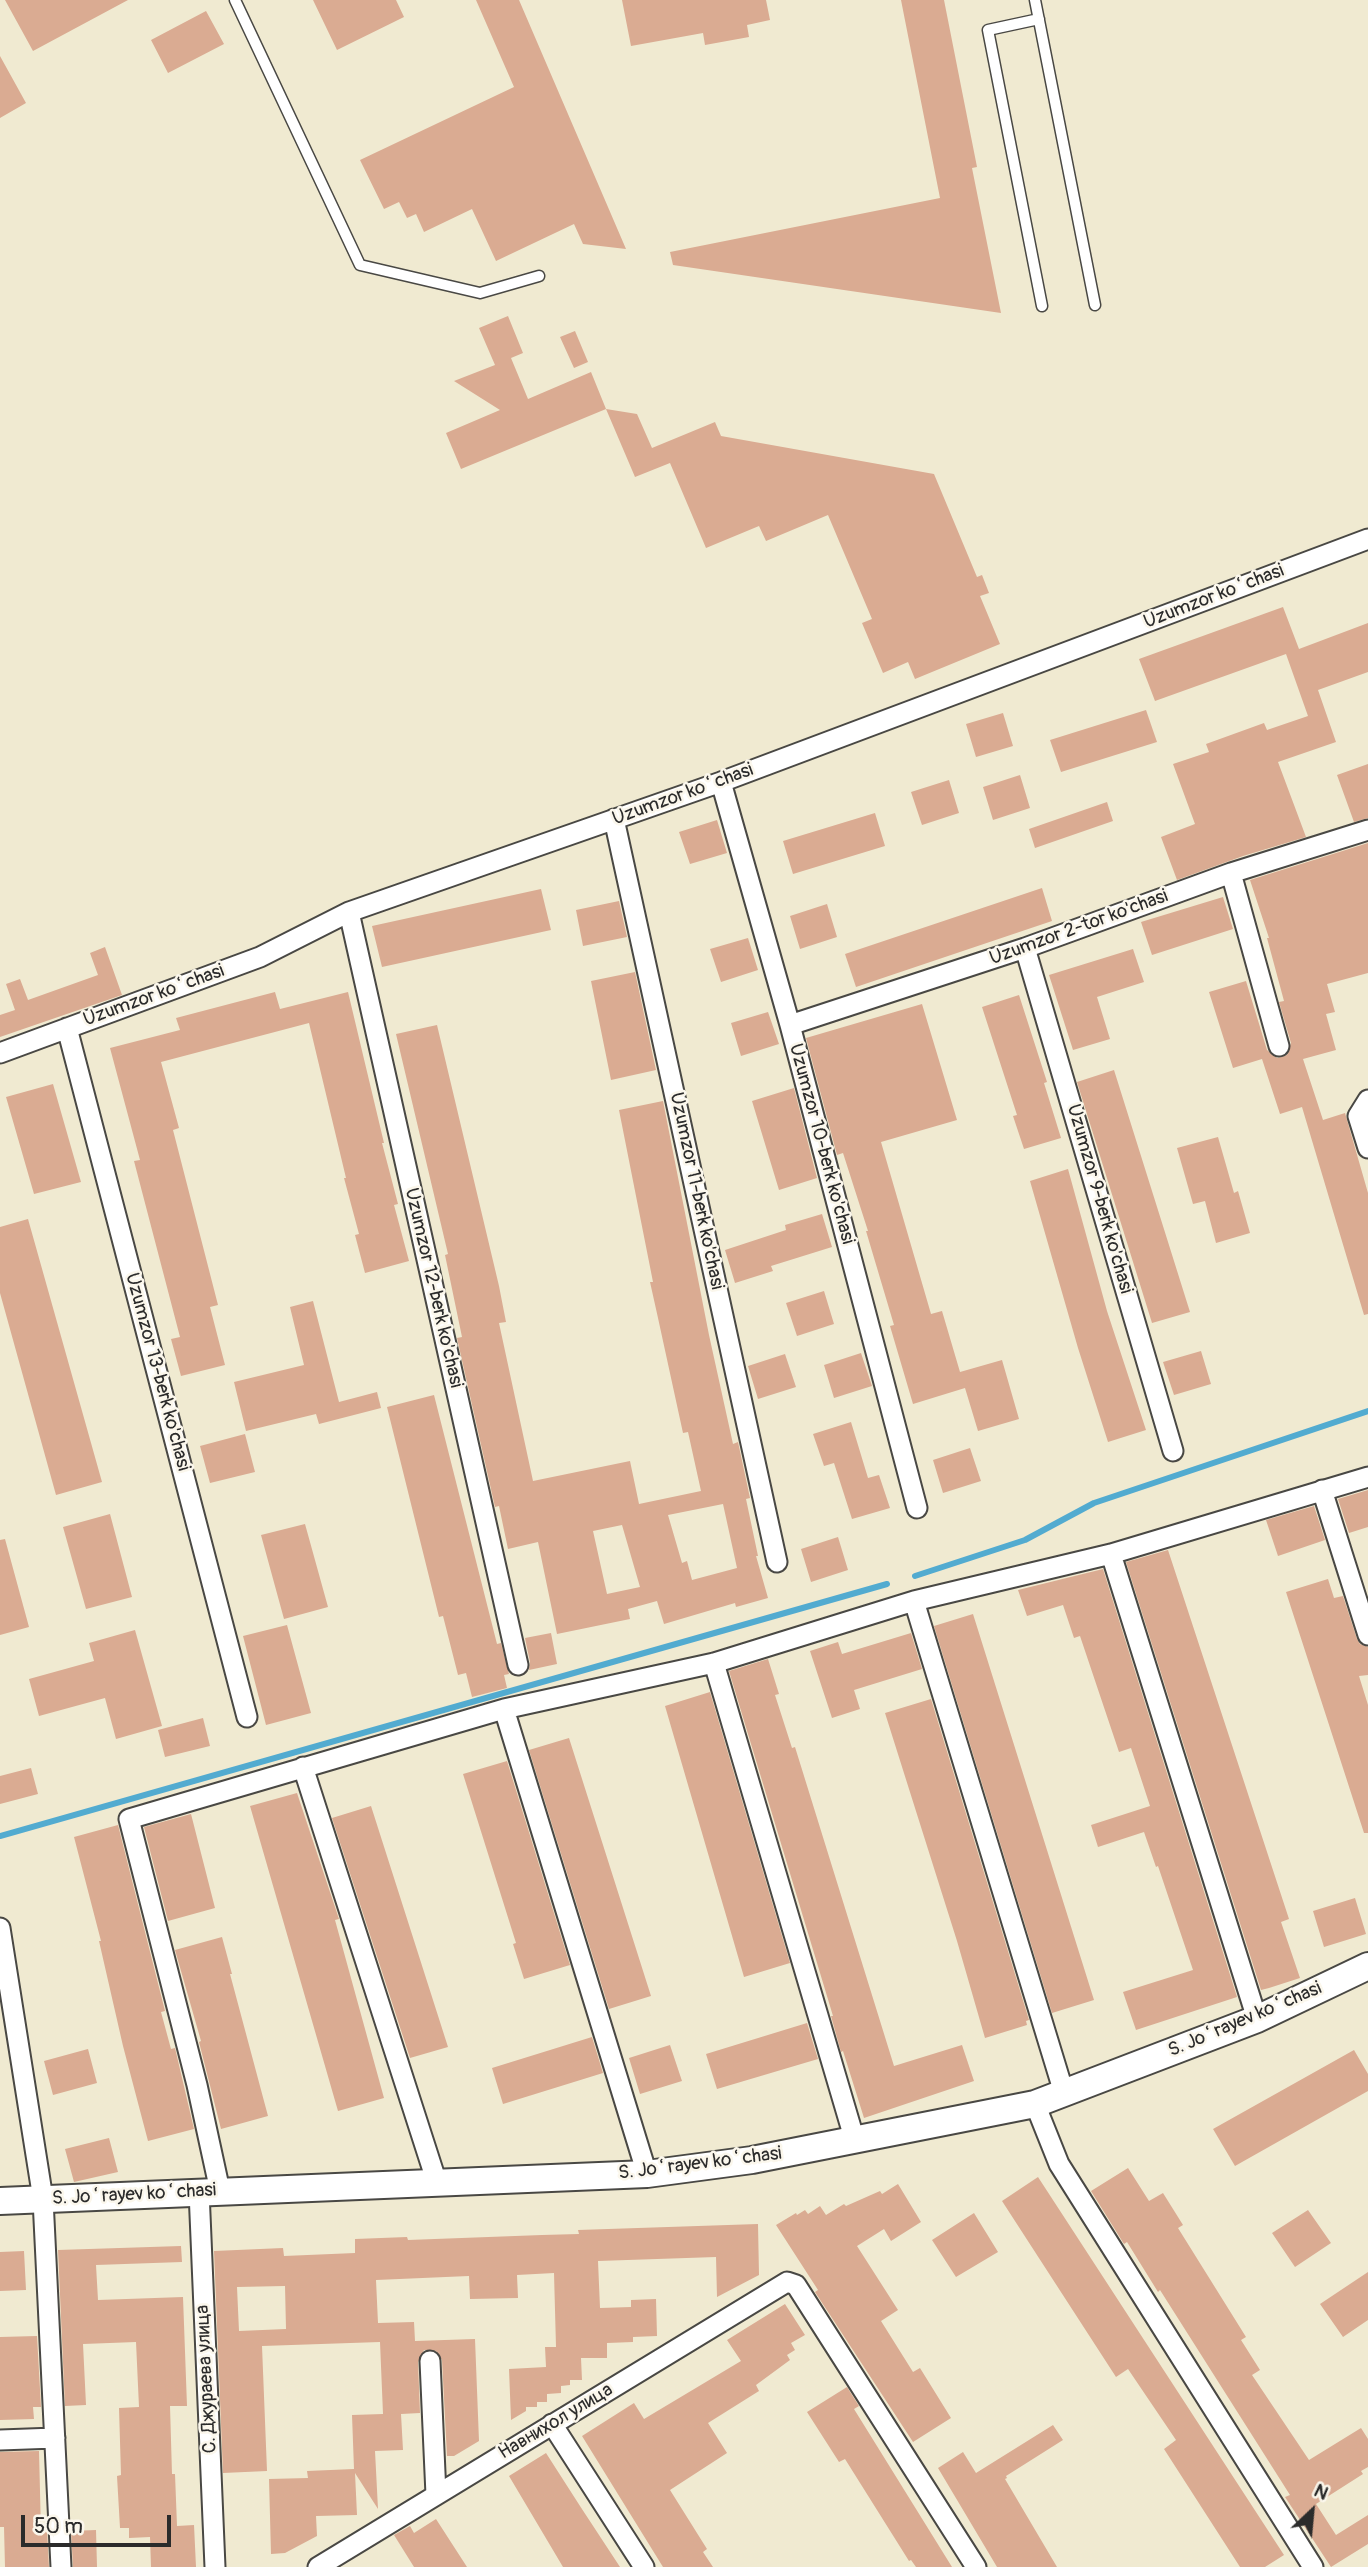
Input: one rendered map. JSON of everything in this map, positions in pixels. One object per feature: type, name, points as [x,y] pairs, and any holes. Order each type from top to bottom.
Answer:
[{"type":"street","name":"Uzumzor koʻchasi","points":[[0,1053],[260,957],[349,912],[721,782],[1368,539]]},
{"type":"street","name":"Uzumzor 10-berk ko'chasi","points":[[721,782],[790,1025],[917,1508]]},
{"type":"street","name":"Uzumzor 11-berk ko'chasi","points":[[614,819],[777,1562]]},
{"type":"street","name":"Uzumzor 2-tor ko'chasi","points":[[790,1025],[1026,948],[1231,873],[1368,830]]},
{"type":"street","points":[[1231,873],[1279,1046]]},
{"type":"street","name":"Uzumzor 12-berk ko'chasi","points":[[349,912],[518,1665]]},
{"type":"street","name":"Uzumzor 9-berk ko'chasi","points":[[1026,948],[1173,1451]]},
{"type":"street","name":"Uzumzor 13-berk ko'chasi","points":[[67,1028],[247,1717]]},
{"type":"street","points":[[1368,1100],[1358,1116],[1368,1148]]},
{"type":"street","points":[[437,2183],[303,1767],[504,1709],[714,1663],[914,1601],[1111,1554],[1368,1477]]},
{"type":"street","points":[[1322,1490],[1368,1634]]},
{"type":"street","points":[[1111,1554],[1257,2019]]},
{"type":"street","points":[[914,1601],[1064,2093]]},
{"type":"street","points":[[714,1663],[855,2141]]},
{"type":"street","points":[[504,1709],[647,2174]]},
{"type":"street","name":"С. Джураева улица","points":[[215,2567],[209,2191],[197,2085],[129,1819],[303,1767]]},
{"type":"street","points":[[0,1928],[43,2199],[61,2567]]},
{"type":"street","name":"S. Joʻrayev koʻchasi","points":[[0,2201],[647,2174],[752,2161],[1035,2104],[1257,2019],[1368,1966]]},
{"type":"street","points":[[1035,2104],[1059,2164],[1313,2567]]},
{"type":"street","name":"Навнихол улица","points":[[318,2567],[787,2282],[796,2285],[976,2567]]},
{"type":"street","points":[[430,2361],[436,2495]]},
{"type":"street","points":[[552,2424],[644,2567]]},
{"type":"street","points":[[0,2440],[55,2438]]},
{"type":"lane","points":[[235,0],[360,265],[480,293],[539,276]]},
{"type":"lane","points":[[1035,0],[1095,306]]},
{"type":"lane","points":[[1039,19],[988,30],[1042,306]]},
{"type":"building","points":[[5,0],[128,0],[33,51]]},
{"type":"building","points":[[313,0],[396,0],[404,17],[337,50]]},
{"type":"building","points":[[476,0],[519,0],[626,249],[583,244],[574,224],[496,261],[472,209],[424,232],[416,214],[407,218],[399,202],[384,209],[360,160],[514,87]]},
{"type":"building","points":[[622,0],[766,0],[770,20],[747,25],[749,37],[705,45],[703,33],[631,46]]},
{"type":"building","points":[[901,0],[944,0],[977,167],[972,168],[1001,313],[673,265],[670,252],[940,198]]},
{"type":"building","points":[[206,11],[224,44],[168,73],[151,40]]},
{"type":"building","points":[[0,56],[26,103],[0,118]]},
{"type":"building","points":[[508,316],[523,353],[511,358],[528,399],[591,372],[606,409],[461,469],[446,433],[500,410],[454,381],[495,365],[479,328]]},
{"type":"building","points":[[575,331],[588,362],[574,368],[560,337]]},
{"type":"building","points":[[606,409],[637,414],[652,448],[715,422],[721,436],[934,474],[977,577],[982,575],[989,593],[980,596],[1000,644],[915,679],[908,662],[883,673],[862,623],[872,619],[828,515],[766,541],[759,526],[706,548],[670,463],[635,477]]},
{"type":"building","points":[[1283,607],[1299,649],[1368,623],[1368,672],[1318,690],[1336,742],[1278,762],[1306,837],[1177,880],[1161,837],[1195,824],[1173,764],[1209,752],[1206,744],[1264,723],[1267,730],[1308,716],[1286,654],[1155,701],[1139,659]]},
{"type":"building","points":[[1146,710],[1157,742],[1061,772],[1050,740]]},
{"type":"building","points":[[1003,713],[1013,746],[976,757],[966,724]]},
{"type":"building","points":[[1368,764],[1368,818],[1354,822],[1337,775]]},
{"type":"building","points":[[1020,775],[1030,808],[993,820],[983,787]]},
{"type":"building","points":[[949,780],[959,813],[922,825],[911,792]]},
{"type":"building","points":[[1107,802],[1113,821],[1035,848],[1029,829]]},
{"type":"building","points":[[875,813],[885,846],[793,874],[783,841]]},
{"type":"building","points":[[717,820],[727,853],[690,864],[679,832]]},
{"type":"building","points":[[1368,843],[1368,973],[1327,984],[1335,1012],[1326,1014],[1336,1050],[1303,1059],[1323,1120],[1345,1113],[1368,1193],[1368,1314],[1364,1315],[1302,1107],[1280,1114],[1262,1059],[1233,1068],[1209,992],[1246,981],[1267,1050],[1277,1058],[1287,1055],[1291,1043],[1279,1002],[1284,1001],[1269,938],[1250,880]]},
{"type":"building","points":[[1042,888],[1052,921],[856,987],[845,954]]},
{"type":"building","points":[[541,889],[551,930],[382,967],[372,926]]},
{"type":"building","points":[[1223,897],[1233,929],[1152,955],[1141,922]]},
{"type":"building","points":[[619,901],[627,937],[583,946],[576,910]]},
{"type":"building","points":[[827,904],[837,937],[800,949],[790,916]]},
{"type":"building","points":[[748,938],[758,970],[721,982],[710,949]]},
{"type":"building","points":[[105,947],[122,995],[0,1037],[0,1015],[15,1010],[6,984],[20,979],[28,1000],[98,975],[90,953]]},
{"type":"building","points":[[1133,949],[1144,982],[1097,997],[1110,1039],[1073,1050],[1049,975]]},
{"type":"building","points":[[635,972],[656,1070],[611,1080],[591,981]]},
{"type":"building","points":[[275,992],[280,1009],[348,992],[398,1204],[394,1205],[409,1261],[365,1273],[355,1235],[359,1234],[309,1023],[161,1062],[179,1128],[173,1130],[218,1305],[210,1307],[225,1365],[181,1376],[171,1339],[180,1337],[134,1161],[140,1160],[110,1048],[180,1030],[176,1018]]},
{"type":"building","points":[[1019,995],[1047,1082],[1044,1083],[1061,1138],[1024,1149],[1013,1116],[1017,1115],[982,1007]]},
{"type":"building","points":[[922,1004],[957,1120],[881,1142],[931,1314],[942,1311],[960,1372],[1002,1360],[1019,1419],[978,1431],[965,1388],[913,1404],[890,1326],[894,1325],[868,1231],[843,1153],[837,1155],[806,1038]]},
{"type":"building","points":[[768,1012],[779,1044],[741,1056],[731,1023]]},
{"type":"building","points":[[437,1025],[499,1286],[506,1322],[499,1323],[533,1481],[630,1461],[639,1504],[701,1491],[688,1432],[683,1433],[650,1282],[653,1282],[619,1110],[663,1101],[709,1335],[733,1444],[738,1442],[750,1498],[746,1499],[756,1556],[768,1598],[736,1607],[735,1603],[664,1624],[657,1601],[628,1609],[630,1619],[557,1634],[538,1542],[508,1549],[499,1506],[495,1507],[457,1338],[462,1337],[445,1255],[448,1254],[396,1034]],"holes":[[[723,1504],[737,1568],[692,1580],[687,1561],[682,1563],[668,1515]],[[622,1525],[640,1587],[607,1594],[593,1531]]]},
{"type":"building","points":[[1114,1070],[1190,1312],[1152,1323],[1077,1082]]},
{"type":"building","points":[[53,1084],[81,1182],[34,1194],[6,1097]]},
{"type":"building","points":[[794,1088],[817,1178],[779,1190],[752,1101]]},
{"type":"building","points":[[1218,1137],[1234,1193],[1238,1191],[1250,1233],[1216,1243],[1205,1201],[1193,1204],[1177,1148]]},
{"type":"building","points":[[1068,1169],[1107,1311],[1146,1430],[1108,1442],[1030,1181]]},
{"type":"building","points":[[822,1214],[832,1247],[771,1266],[773,1271],[735,1283],[725,1250],[786,1230],[785,1225]]},
{"type":"building","points":[[28,1219],[102,1482],[56,1495],[0,1293],[0,1227]]},
{"type":"building","points":[[824,1291],[834,1324],[797,1336],[786,1303]]},
{"type":"building","points":[[313,1301],[339,1402],[377,1392],[381,1408],[319,1424],[316,1414],[246,1431],[234,1382],[304,1365],[290,1307]]},
{"type":"building","points":[[1201,1351],[1211,1384],[1174,1395],[1163,1362]]},
{"type":"building","points":[[861,1353],[872,1386],[834,1398],[824,1365]]},
{"type":"building","points":[[785,1354],[796,1387],[758,1399],[748,1366]]},
{"type":"building","points":[[434,1395],[497,1644],[501,1643],[509,1674],[504,1675],[507,1688],[472,1697],[466,1673],[458,1675],[443,1616],[439,1617],[387,1407]]},
{"type":"building","points":[[851,1422],[868,1478],[879,1475],[890,1508],[852,1519],[834,1463],[824,1466],[813,1434]]},
{"type":"building","points":[[245,1434],[255,1472],[210,1483],[200,1446]]},
{"type":"building","points":[[970,1448],[981,1481],[943,1493],[933,1460]]},
{"type":"building","points":[[1368,1490],[1368,1527],[1349,1533],[1338,1499]]},
{"type":"building","points":[[1314,1506],[1325,1540],[1278,1556],[1266,1520]]},
{"type":"building","points":[[110,1514],[132,1597],[86,1609],[63,1527]]},
{"type":"building","points":[[305,1524],[328,1607],[284,1619],[261,1535]]},
{"type":"building","points":[[838,1537],[848,1570],[811,1582],[801,1549]]},
{"type":"building","points":[[5,1539],[29,1627],[0,1635],[0,1540]]},
{"type":"building","points":[[1168,1550],[1289,1919],[1281,1922],[1300,1978],[1261,1990],[1126,1562]]},
{"type":"building","points":[[1103,1569],[1237,1997],[1136,2030],[1123,1992],[1193,1970],[1144,1832],[1098,1847],[1091,1825],[1150,1806],[1131,1748],[1119,1752],[1080,1636],[1074,1638],[1063,1605],[1027,1616],[1018,1590]]},
{"type":"building","points":[[1328,1579],[1334,1598],[1343,1596],[1357,1639],[1360,1644],[1368,1647],[1368,1675],[1359,1676],[1368,1705],[1368,1833],[1364,1833],[1286,1592]]},
{"type":"building","points":[[973,1614],[1094,2000],[1052,2013],[934,1626]]},
{"type":"building","points":[[287,1625],[311,1713],[266,1725],[243,1636]]},
{"type":"building","points":[[135,1630],[162,1726],[116,1739],[105,1698],[39,1716],[29,1679],[94,1661],[89,1643]]},
{"type":"building","points":[[551,1633],[557,1664],[529,1670],[525,1638]]},
{"type":"building","points":[[911,1633],[922,1669],[854,1690],[860,1709],[832,1718],[810,1651],[838,1642],[842,1654]]},
{"type":"building","points":[[768,1659],[779,1694],[775,1695],[792,1748],[795,1747],[894,2066],[962,2045],[974,2081],[864,2118],[843,2051],[841,2052],[833,2016],[729,1671]]},
{"type":"building","points":[[710,1692],[790,1963],[744,1977],[665,1706]]},
{"type":"building","points":[[931,1699],[1029,2020],[1026,2021],[1027,2025],[985,2038],[885,1713]]},
{"type":"building","points":[[203,1718],[210,1746],[165,1757],[158,1730]]},
{"type":"building","points":[[569,1738],[651,1996],[609,2009],[529,1750]]},
{"type":"building","points":[[507,1761],[570,1965],[524,1979],[513,1944],[516,1943],[463,1774]]},
{"type":"building","points":[[31,1768],[38,1794],[0,1804],[0,1776]]},
{"type":"building","points":[[297,1793],[339,1919],[335,1920],[384,2098],[338,2111],[250,1806]]},
{"type":"building","points":[[371,1806],[448,2047],[410,2058],[332,1818]]},
{"type":"building","points":[[191,1814],[215,1908],[168,1921],[144,1827]]},
{"type":"building","points":[[118,1825],[165,2011],[161,2012],[171,2049],[175,2048],[194,2129],[148,2141],[74,1837]]},
{"type":"building","points":[[1355,1898],[1366,1934],[1324,1947],[1313,1911]]},
{"type":"building","points":[[222,1937],[268,2116],[221,2129],[199,2042],[201,2041],[175,1950]]},
{"type":"building","points":[[807,2023],[818,2059],[717,2089],[706,2054]]},
{"type":"building","points":[[592,2037],[603,2073],[503,2104],[492,2068]]},
{"type":"building","points":[[670,2045],[682,2081],[640,2094],[629,2058]]},
{"type":"building","points":[[88,2049],[97,2083],[53,2095],[44,2061]]},
{"type":"building","points":[[1354,2050],[1368,2074],[1368,2091],[1235,2166],[1213,2129]]},
{"type":"building","points":[[109,2138],[118,2172],[74,2182],[65,2149]]},
{"type":"building","points":[[1128,2168],[1149,2201],[1163,2193],[1183,2225],[1178,2228],[1246,2337],[1241,2340],[1260,2370],[1252,2375],[1309,2460],[1361,2428],[1368,2439],[1368,2467],[1361,2471],[1363,2474],[1316,2504],[1336,2535],[1368,2515],[1368,2544],[1331,2567],[1285,2497],[1290,2495],[1160,2290],[1158,2292],[1127,2242],[1124,2244],[1091,2191]]},
{"type":"building","points":[[1038,2177],[1284,2555],[1265,2567],[1240,2567],[1164,2449],[1176,2440],[1128,2369],[1116,2377],[1002,2201]]},
{"type":"building","points":[[898,2184],[921,2222],[891,2241],[884,2229],[857,2246],[898,2310],[881,2321],[913,2372],[920,2368],[951,2418],[913,2442],[815,2292],[818,2290],[776,2225],[796,2213],[797,2215],[805,2210],[808,2214],[820,2206],[826,2215],[844,2204],[846,2206],[880,2191],[882,2194]]},
{"type":"building","points":[[1308,2210],[1331,2243],[1295,2267],[1272,2233]]},
{"type":"building","points":[[974,2213],[998,2252],[956,2277],[932,2240]]},
{"type":"building","points":[[758,2224],[759,2275],[717,2297],[716,2257],[598,2261],[600,2308],[631,2307],[631,2300],[656,2299],[657,2336],[633,2337],[633,2342],[607,2343],[607,2358],[581,2358],[582,2380],[570,2380],[570,2385],[561,2386],[561,2393],[547,2394],[547,2402],[537,2402],[537,2407],[526,2407],[526,2411],[511,2420],[509,2369],[546,2367],[545,2347],[556,2347],[554,2273],[517,2275],[518,2298],[470,2299],[469,2276],[376,2280],[378,2323],[414,2322],[415,2341],[475,2339],[479,2441],[454,2456],[447,2456],[442,2360],[436,2351],[424,2350],[418,2362],[420,2413],[401,2414],[403,2450],[375,2451],[378,2509],[355,2473],[357,2515],[316,2516],[317,2536],[285,2553],[271,2554],[269,2479],[308,2478],[307,2471],[354,2469],[352,2415],[383,2414],[380,2342],[262,2346],[267,2471],[223,2473],[214,2251],[283,2248],[284,2256],[355,2253],[355,2239],[407,2237],[408,2240],[579,2234],[578,2230]],"holes":[[[285,2286],[286,2329],[239,2331],[237,2287]]]},
{"type":"building","points":[[181,2246],[182,2262],[96,2265],[98,2300],[183,2297],[187,2406],[170,2406],[172,2474],[175,2474],[177,2526],[194,2525],[196,2567],[151,2567],[150,2537],[129,2538],[129,2528],[120,2528],[117,2476],[121,2475],[119,2408],[139,2407],[136,2342],[83,2344],[86,2405],[65,2406],[58,2250]]},
{"type":"building","points":[[24,2251],[26,2290],[0,2291],[0,2252]]},
{"type":"building","points":[[1368,2272],[1368,2320],[1343,2337],[1320,2304]]},
{"type":"building","points":[[785,2304],[805,2335],[791,2343],[795,2350],[787,2355],[790,2360],[756,2385],[759,2391],[708,2423],[727,2453],[670,2490],[707,2549],[703,2552],[713,2567],[663,2567],[582,2436],[634,2403],[644,2419],[741,2361],[727,2340]]},
{"type":"building","points":[[37,2336],[41,2407],[33,2407],[34,2419],[0,2420],[0,2337]]},
{"type":"building","points":[[847,2387],[859,2406],[854,2409],[952,2567],[916,2567],[909,2561],[845,2459],[839,2462],[807,2412]]},
{"type":"building","points":[[1053,2425],[1063,2440],[1005,2479],[1057,2567],[997,2567],[938,2468],[963,2452],[976,2473]]},
{"type":"building","points":[[39,2451],[41,2532],[47,2531],[49,2567],[5,2567],[4,2527],[0,2527],[0,2452]]},
{"type":"building","points":[[546,2453],[620,2567],[563,2567],[509,2476]]},
{"type":"building","points":[[436,2519],[467,2567],[414,2567],[394,2535],[410,2526],[414,2533]]},
{"type":"building","points":[[96,2530],[97,2567],[73,2567],[71,2531]]},
{"type":"waterway","points":[[915,1576],[1025,1540],[1094,1503],[1368,1411]]},
{"type":"waterway","points":[[0,1836],[887,1584]]}]
